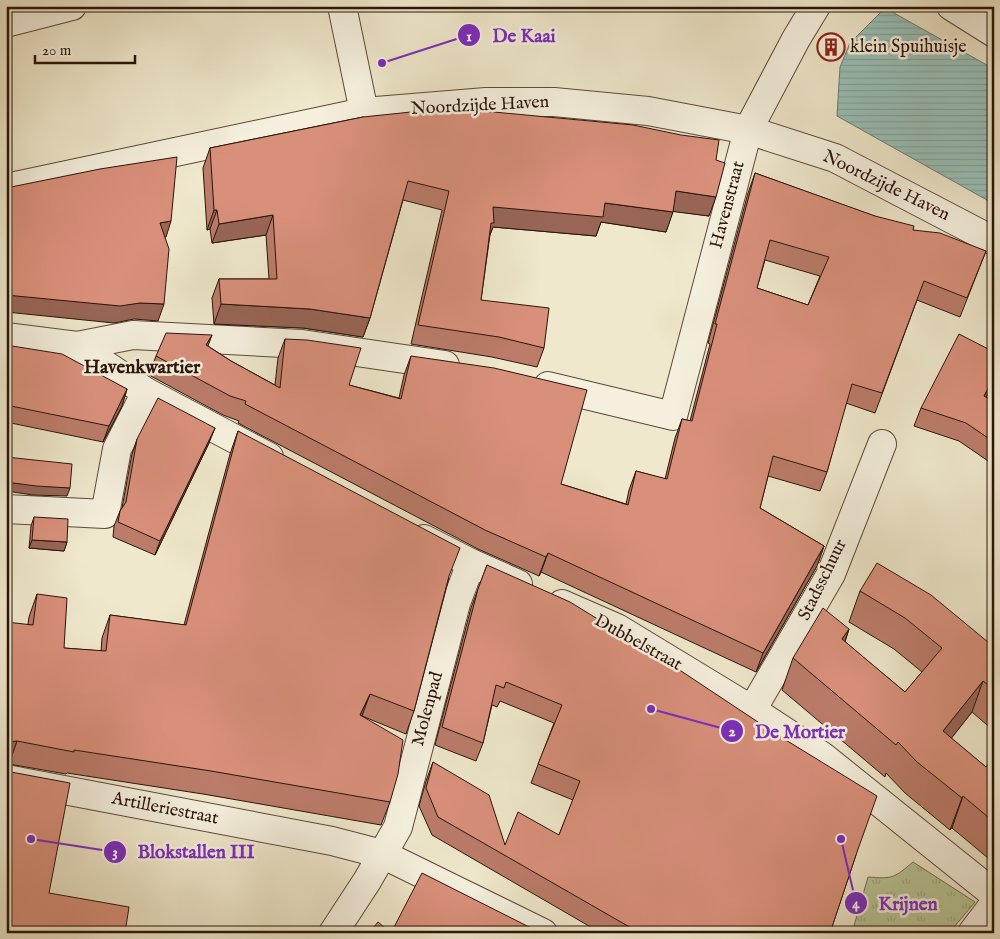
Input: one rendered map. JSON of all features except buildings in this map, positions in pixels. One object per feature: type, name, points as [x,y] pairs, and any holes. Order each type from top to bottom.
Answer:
[{"type":"street","points":[[6,23],[72,6]]},
{"type":"street","points":[[342,6],[364,112]]},
{"type":"street","name":"Havenstraat","points":[[528,381],[673,416],[748,130],[796,39],[816,6]]},
{"type":"street","points":[[951,6],[994,33]]},
{"type":"street","name":"Noordzijde Haven","points":[[6,188],[364,112],[486,102],[554,102],[648,111],[748,130],[835,158],[994,241]]},
{"type":"street","points":[[6,337],[77,346],[133,335],[302,344],[470,369]]},
{"type":"street","points":[[77,346],[146,392],[286,466]]},
{"type":"street","points":[[6,510],[105,514],[117,449],[146,392]]},
{"type":"street","name":"Stadsschuur","points":[[752,710],[831,574],[882,444]]},
{"type":"street","name":"Dubbelstraat","points":[[401,526],[471,563],[617,628],[752,710],[822,756],[994,894]]},
{"type":"street","name":"Molenpad","points":[[332,933],[368,881],[398,826],[456,603],[471,563]]},
{"type":"street","name":"Artilleriestraat","points":[[6,779],[332,841],[382,854],[543,933]]},
{"type":"street","points":[[972,933],[994,904]]},
{"type":"green space","points":[[913,862],[975,902],[949,933],[852,933],[868,877],[883,878],[893,876]]},
{"type":"water","points":[[885,8],[994,69],[994,204],[837,116],[840,67],[850,43]]},
{"type":"place","name":"klein Spuihuisje","points":[[831,47]]},
{"type":"place","name":"De Kaai","points":[[382,63]]},
{"type":"place","name":"De Mortier","points":[[651,709]]},
{"type":"place","name":"Blokstallen III","points":[[31,839]]},
{"type":"place","name":"Krijnen","points":[[841,839]]},
{"type":"district","name":"Havenkwartier","points":[[142,368]]}]
